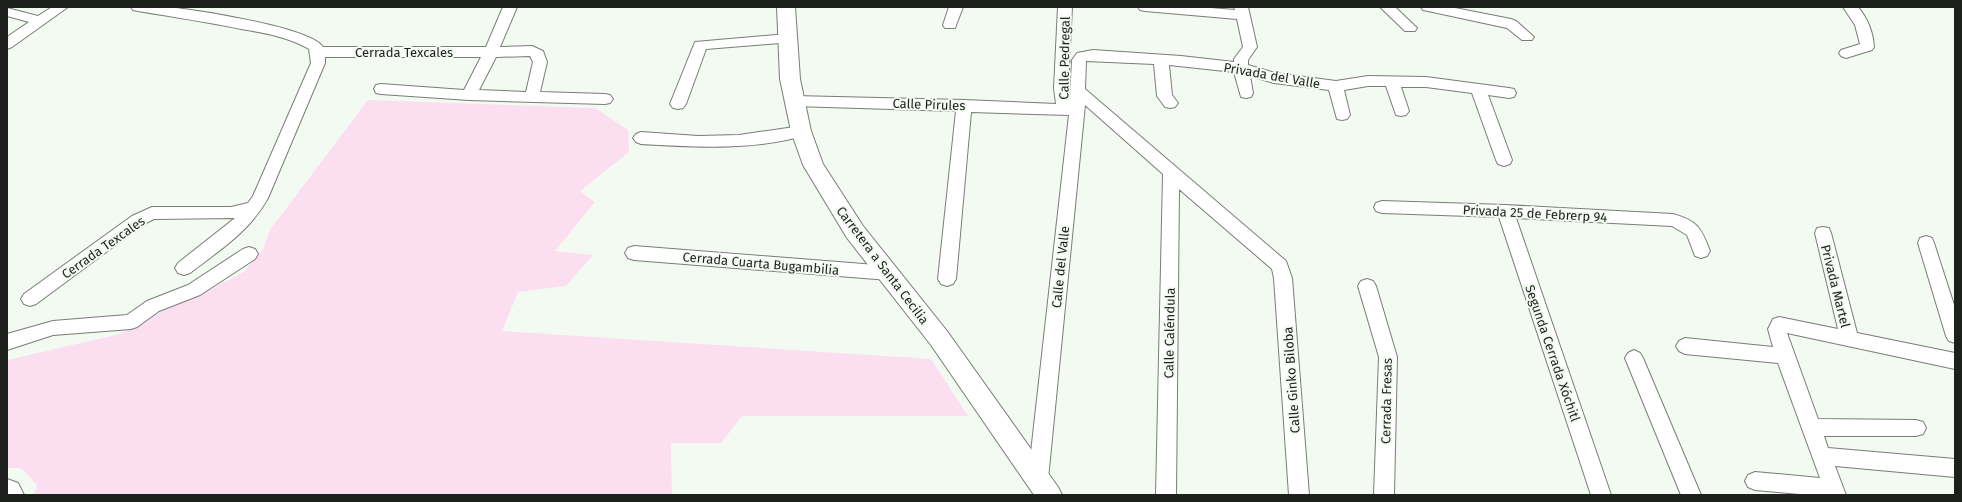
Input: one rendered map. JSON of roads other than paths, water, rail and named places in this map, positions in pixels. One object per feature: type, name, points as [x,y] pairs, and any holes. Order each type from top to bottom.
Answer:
[{"type":"main road","name":"Carretera a Santa Cecilia","points":[[786,7],[790,79],[801,131],[813,166],[855,232],[939,338],[1044,487]]},
{"type":"street","points":[[7,44],[61,7]]},
{"type":"street","points":[[138,7],[289,35],[314,45],[318,52],[318,63],[260,198],[251,213],[234,230],[184,268]]},
{"type":"street","points":[[469,95],[491,52],[510,7]]},
{"type":"street","points":[[950,25],[956,7]]},
{"type":"street","name":"Calle Pedregal","points":[[1065,7],[1061,88],[1070,109]]},
{"type":"street","points":[[1145,7],[1242,11],[1250,47],[1241,59],[1241,68],[1246,94]]},
{"type":"street","points":[[1386,7],[1410,28]]},
{"type":"street","points":[[1428,7],[1511,24],[1527,37]]},
{"type":"street","points":[[1846,54],[1866,47],[1866,32],[1855,12],[1850,7]]},
{"type":"street","points":[[7,12],[40,20]]},
{"type":"street","points":[[678,104],[700,45],[787,38]]},
{"type":"street","name":"Cerrada Texcales","points":[[318,52],[532,51],[538,54],[540,62],[532,96]]},
{"type":"street","name":"Privada del Valle","points":[[1082,56],[1093,55],[1161,60],[1241,68],[1274,78],[1336,86],[1368,81],[1426,82],[1509,93]]},
{"type":"street","name":"Calle del Valle","points":[[1044,487],[1070,109],[1077,90],[1079,60],[1082,56]]},
{"type":"street","points":[[1161,60],[1165,96],[1170,103]]},
{"type":"street","points":[[1392,82],[1402,111]]},
{"type":"street","points":[[1336,86],[1342,115]]},
{"type":"street","points":[[381,89],[469,95],[605,99]]},
{"type":"street","points":[[1478,89],[1504,160]]},
{"type":"street","points":[[1077,90],[1171,172]]},
{"type":"street","name":"Calle Pirules","points":[[794,101],[1070,109]]},
{"type":"street","points":[[947,279],[964,105]]},
{"type":"street","points":[[641,138],[698,142],[739,141],[801,131]]},
{"type":"street","name":"Calle Ginko Biloba","points":[[1171,172],[1280,266],[1283,278],[1299,495]]},
{"type":"street","name":"Calle Caléndula","points":[[1166,495],[1171,172]]},
{"type":"street","name":"Privada 25 de Febrerp 94","points":[[1382,207],[1505,211],[1673,220],[1688,225],[1695,231],[1702,251]]},
{"type":"street","name":"Cerrada Texcales","points":[[30,299],[138,220],[152,213],[231,213],[253,208]]},
{"type":"street","name":"Segunda Cerrada Xóchitl","points":[[1505,211],[1601,495]]},
{"type":"street","name":"Privada Martel","points":[[1823,234],[1850,339]]},
{"type":"street","points":[[1926,243],[1952,315],[1955,336]]},
{"type":"street","name":"Cerrada Cuarta Bugambilia","points":[[634,253],[889,273]]},
{"type":"street","points":[[7,342],[53,328],[131,322],[153,306],[194,290],[249,254]]},
{"type":"street","name":"Cerrada Fresas","points":[[1367,286],[1388,357],[1384,495]]},
{"type":"street","points":[[1756,481],[1835,492],[1785,356],[1777,329],[1779,324],[1955,361]]},
{"type":"street","points":[[1685,346],[1785,356]]},
{"type":"street","points":[[1634,358],[1691,495]]},
{"type":"street","points":[[1811,427],[1916,428]]},
{"type":"street","points":[[1821,456],[1955,468]]},
{"type":"street","points":[[7,488],[11,490],[14,495]]}]
